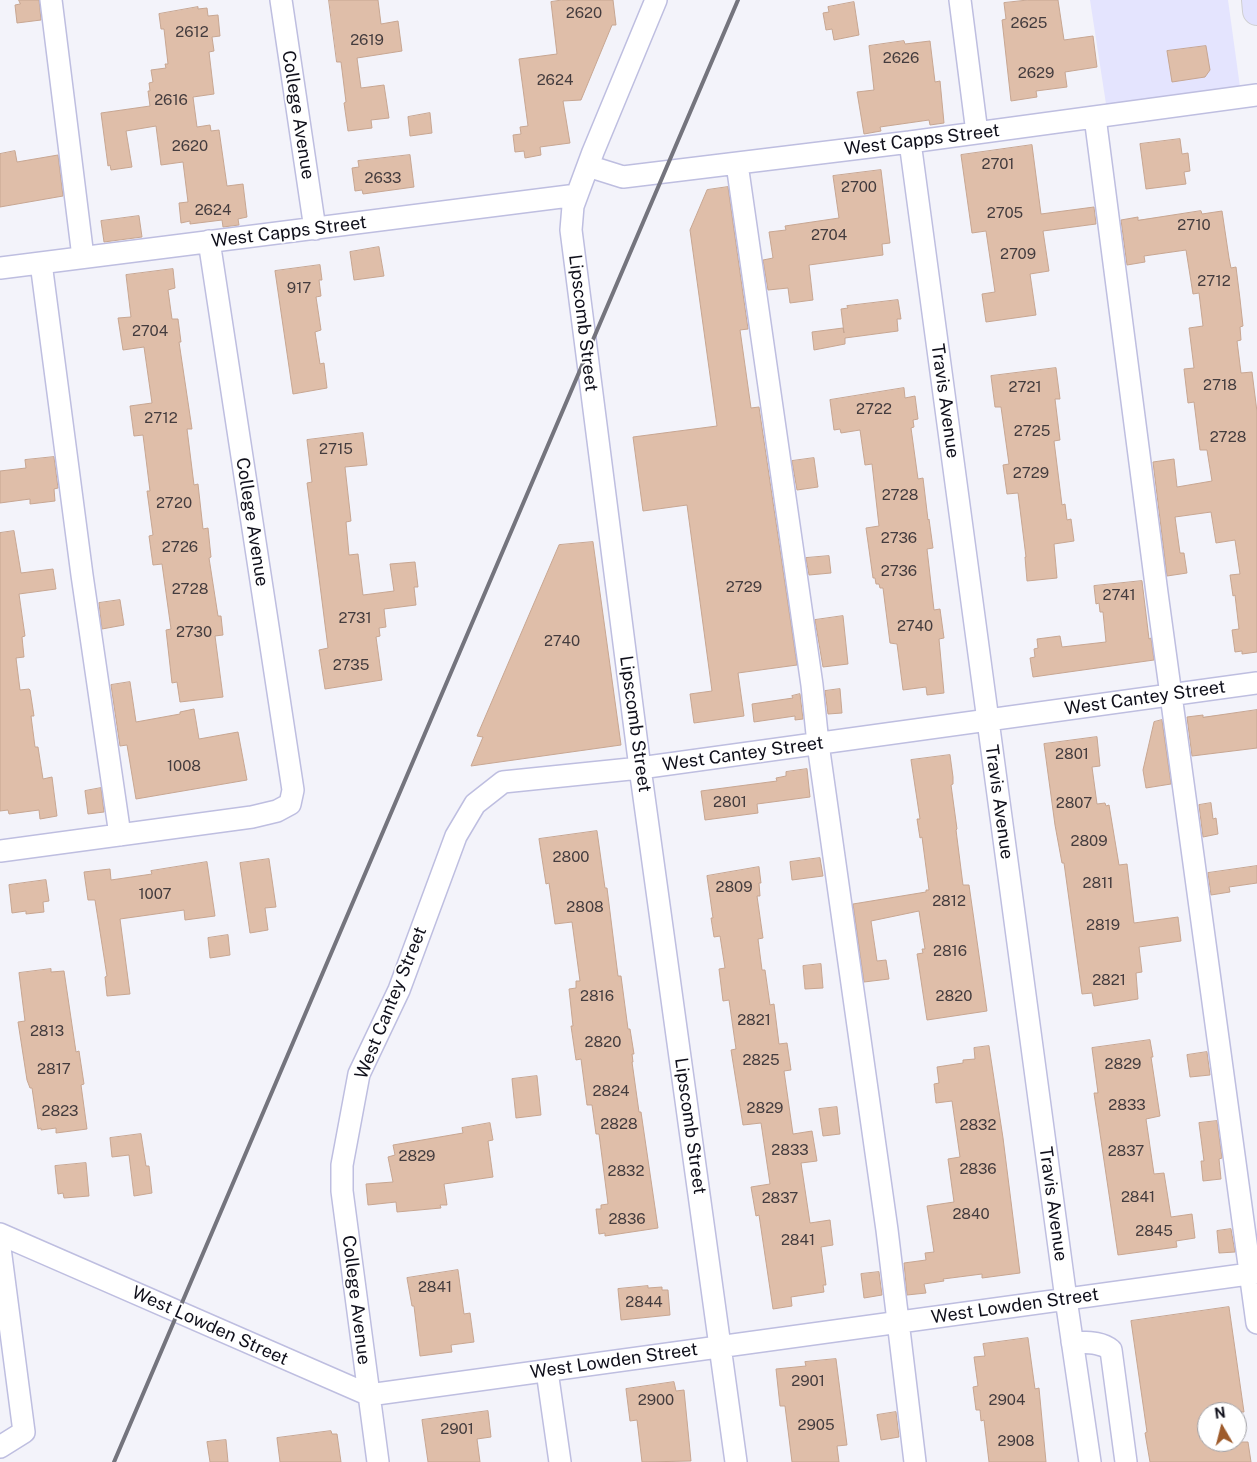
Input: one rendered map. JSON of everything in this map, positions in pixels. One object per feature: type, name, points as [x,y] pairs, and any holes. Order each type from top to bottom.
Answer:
[{"type":"main road","points":[[1256,0],[1257,11]]},
{"type":"street","points":[[51,0],[84,257]]},
{"type":"street","name":"College Avenue","points":[[281,0],[315,229]]},
{"type":"street","name":"Lipscomb Street","points":[[656,0],[577,195],[573,206],[570,230],[640,768],[736,1462]]},
{"type":"street","points":[[960,0],[977,133]]},
{"type":"street","name":"West Capps Street","points":[[588,166],[623,178],[910,142],[1257,95]]},
{"type":"street","points":[[1095,117],[1157,593],[1254,1274],[1257,1323]]},
{"type":"street","name":"Travis Avenue","points":[[910,142],[1066,1299],[1090,1462]]},
{"type":"street","points":[[737,164],[812,685],[818,744],[887,1230],[915,1462]]},
{"type":"street","name":"West Capps Street","points":[[0,268],[577,195]]},
{"type":"street","name":"College Avenue","points":[[120,835],[252,817],[277,811],[290,804],[293,790],[209,241]]},
{"type":"street","points":[[0,851],[120,835],[80,566],[41,263]]},
{"type":"street","name":"West Cantey Street","points":[[346,1139],[359,1074],[399,990],[456,836],[475,804],[503,782],[640,768],[1257,683]]},
{"type":"street","name":"College Avenue","points":[[346,1139],[342,1165],[342,1191],[378,1462]]},
{"type":"street","name":"West Lowden Street","points":[[0,1234],[368,1395],[1254,1274]]},
{"type":"street","points":[[0,1248],[24,1432],[0,1448]]},
{"type":"street","points":[[1072,1342],[1096,1343],[1106,1346],[1111,1350],[1126,1462]]},
{"type":"street","points":[[547,1370],[560,1462]]},
{"type":"shaded area","points":[[1090,0],[1228,0],[1240,87],[1106,104]]},
{"type":"building","points":[[19,0],[39,0],[41,20],[17,23],[15,5],[20,4]]},
{"type":"building","points":[[329,0],[378,0],[381,24],[398,21],[402,51],[357,58],[361,88],[384,85],[389,118],[371,120],[372,128],[348,131],[341,62],[337,62]]},
{"type":"building","points":[[562,0],[613,0],[616,25],[612,25],[581,100],[563,101],[570,143],[540,147],[541,155],[525,158],[524,151],[515,152],[513,135],[521,134],[520,127],[528,126],[519,59],[557,54],[551,2]]},
{"type":"building","points":[[1028,0],[1058,0],[1064,40],[1093,36],[1097,67],[1065,72],[1067,87],[1036,91],[1037,97],[1011,101],[1002,20],[1006,19],[1004,3]]},
{"type":"building","points":[[854,2],[859,35],[834,40],[832,29],[826,30],[823,13],[829,12],[828,7]]},
{"type":"building","points":[[198,7],[198,9],[207,8],[208,16],[218,15],[220,36],[212,37],[214,51],[209,52],[214,94],[193,97],[197,127],[210,125],[211,131],[219,130],[227,186],[243,184],[247,217],[238,219],[239,225],[223,227],[222,220],[190,224],[190,221],[181,223],[179,203],[188,202],[183,162],[161,165],[156,126],[126,131],[132,167],[111,170],[110,165],[108,166],[101,113],[150,106],[148,91],[150,91],[149,83],[153,82],[151,70],[166,68],[165,64],[168,64],[164,29],[161,29],[159,14]]},
{"type":"building","points":[[904,41],[905,44],[930,41],[935,82],[940,81],[944,123],[930,125],[929,120],[880,127],[881,131],[864,134],[857,92],[874,90],[869,46]]},
{"type":"building","points":[[1206,46],[1210,70],[1205,77],[1172,82],[1167,51]]},
{"type":"building","points":[[430,113],[432,133],[410,136],[408,117]]},
{"type":"building","points":[[1180,139],[1182,154],[1188,153],[1190,171],[1184,172],[1186,184],[1146,189],[1140,144]]},
{"type":"building","points":[[1032,145],[1041,214],[1094,207],[1096,224],[1043,231],[1049,271],[1030,274],[1036,315],[986,322],[982,294],[995,292],[986,231],[972,233],[961,155]]},
{"type":"building","points":[[15,151],[17,162],[58,155],[63,196],[0,207],[0,154]]},
{"type":"building","points":[[410,155],[414,187],[363,194],[362,190],[355,191],[352,168],[359,167],[358,161]]},
{"type":"building","points":[[881,170],[890,243],[882,244],[883,255],[809,265],[813,300],[790,303],[788,288],[768,290],[763,260],[773,258],[769,232],[786,230],[785,226],[839,218],[833,176]]},
{"type":"building","points":[[728,187],[748,329],[740,330],[751,408],[759,407],[797,665],[738,673],[744,716],[694,723],[690,694],[712,691],[687,505],[643,511],[633,437],[717,426],[690,230],[707,190]]},
{"type":"building","points":[[1201,211],[1202,214],[1222,211],[1231,268],[1236,267],[1240,299],[1243,326],[1240,327],[1241,340],[1237,341],[1241,373],[1252,372],[1257,412],[1257,652],[1242,654],[1242,651],[1235,652],[1232,630],[1239,629],[1235,595],[1233,596],[1230,575],[1240,574],[1235,540],[1216,543],[1211,512],[1175,517],[1180,553],[1184,553],[1187,573],[1167,576],[1153,462],[1174,459],[1177,487],[1212,481],[1207,450],[1200,450],[1194,402],[1188,403],[1184,369],[1194,368],[1189,328],[1203,326],[1199,293],[1193,294],[1186,250],[1144,256],[1145,262],[1127,265],[1121,220],[1138,217],[1138,220]]},
{"type":"building","points":[[139,216],[142,237],[104,242],[101,221]]},
{"type":"building","points":[[379,247],[384,276],[354,280],[350,252]]},
{"type":"building","points":[[320,265],[322,280],[319,280],[321,296],[316,297],[321,330],[315,332],[320,364],[324,363],[327,388],[293,394],[275,271]]},
{"type":"building","points":[[173,269],[175,288],[168,290],[172,319],[178,319],[181,342],[179,342],[192,429],[187,429],[194,485],[198,484],[203,529],[208,528],[211,557],[209,558],[218,616],[221,616],[223,635],[215,636],[223,697],[180,702],[177,682],[172,683],[166,630],[171,629],[162,564],[153,565],[149,536],[153,535],[147,491],[150,491],[143,435],[134,436],[130,406],[152,403],[144,347],[123,350],[118,318],[131,317],[126,275]]},
{"type":"building","points":[[898,300],[901,319],[897,319],[898,331],[845,338],[845,344],[814,350],[812,332],[843,328],[844,333],[841,309],[848,308],[847,306]]},
{"type":"building","points":[[1056,368],[1060,399],[1055,399],[1060,440],[1054,441],[1062,505],[1065,504],[1067,520],[1071,519],[1074,541],[1054,544],[1057,578],[1027,581],[1018,493],[1007,494],[1003,465],[1009,464],[1001,407],[995,407],[991,376]]},
{"type":"building","points":[[904,388],[905,398],[915,396],[918,419],[913,420],[914,427],[911,428],[918,479],[923,478],[933,548],[927,549],[934,610],[940,609],[944,638],[939,639],[944,693],[927,695],[926,687],[903,690],[897,644],[890,643],[883,588],[876,584],[875,578],[873,578],[866,528],[879,526],[872,464],[865,465],[860,430],[841,433],[840,429],[834,430],[830,400]]},
{"type":"building","points":[[363,433],[367,465],[345,467],[351,521],[346,522],[349,555],[358,554],[363,595],[394,591],[390,564],[415,562],[418,587],[414,587],[416,605],[384,609],[386,627],[379,628],[380,636],[376,637],[382,680],[325,689],[319,650],[328,648],[307,483],[312,482],[307,440]]},
{"type":"building","points":[[54,457],[58,488],[54,489],[55,501],[30,504],[30,499],[0,503],[0,471],[26,468],[25,460]]},
{"type":"building","points":[[814,458],[818,487],[797,490],[792,461]]},
{"type":"building","points":[[14,531],[21,573],[53,569],[56,589],[19,594],[25,636],[22,637],[24,657],[16,658],[20,690],[30,690],[34,716],[31,716],[35,747],[38,747],[43,779],[52,777],[57,816],[40,819],[39,810],[9,814],[8,810],[0,811],[0,533]]},
{"type":"building","points":[[593,542],[621,745],[471,766],[483,737],[477,736],[559,545]]},
{"type":"building","points":[[829,556],[831,573],[809,575],[806,558]]},
{"type":"building","points":[[1142,581],[1149,639],[1151,638],[1154,660],[1033,677],[1030,658],[1035,657],[1034,649],[1038,648],[1037,639],[1060,636],[1062,647],[1106,642],[1103,612],[1100,612],[1099,603],[1096,604],[1094,586]]},
{"type":"building","points":[[120,600],[124,625],[102,629],[99,603]]},
{"type":"building","points":[[843,616],[848,664],[823,667],[815,620]]},
{"type":"building","points":[[130,682],[136,722],[180,714],[180,712],[194,709],[199,739],[238,732],[247,780],[136,799],[127,745],[120,746],[111,685]]},
{"type":"building","points":[[840,689],[842,713],[828,714],[825,691]]},
{"type":"building","points":[[800,694],[803,719],[795,720],[795,716],[754,722],[752,704],[793,698],[792,696]]},
{"type":"building","points":[[1257,710],[1257,748],[1192,756],[1187,717],[1203,715],[1203,717]]},
{"type":"building","points":[[1162,720],[1171,784],[1146,788],[1143,770],[1154,722]]},
{"type":"building","points":[[1097,737],[1100,766],[1092,767],[1097,804],[1105,803],[1106,806],[1109,805],[1119,865],[1127,864],[1134,923],[1178,917],[1181,941],[1139,947],[1142,972],[1136,973],[1138,999],[1094,1006],[1092,993],[1082,994],[1064,863],[1062,863],[1055,825],[1044,744]]},
{"type":"building","points":[[950,755],[953,777],[953,784],[951,785],[963,885],[969,885],[987,1011],[927,1020],[917,954],[923,953],[922,949],[925,949],[919,911],[871,921],[877,961],[886,960],[889,979],[864,982],[853,904],[929,890],[922,837],[920,838],[917,819],[920,819],[911,760]]},
{"type":"building","points":[[807,769],[810,797],[757,804],[758,813],[705,820],[701,791],[777,781],[776,778],[786,776],[786,772]]},
{"type":"building","points":[[101,788],[104,812],[88,814],[85,791]]},
{"type":"building","points":[[1211,803],[1213,819],[1216,818],[1218,834],[1203,837],[1199,805]]},
{"type":"building","points":[[597,831],[605,888],[607,888],[618,976],[621,976],[628,1029],[630,1029],[634,1054],[632,1054],[632,1062],[658,1228],[605,1236],[605,1233],[599,1234],[596,1209],[601,1209],[601,1205],[608,1204],[599,1134],[596,1134],[592,1105],[587,1105],[581,1059],[576,1060],[571,1026],[573,1026],[569,989],[576,988],[576,981],[580,981],[572,922],[555,924],[549,883],[546,884],[539,839]]},
{"type":"building","points":[[820,858],[823,876],[792,880],[790,862]]},
{"type":"building","points":[[269,859],[276,907],[265,908],[268,930],[250,933],[240,863]]},
{"type":"building","points":[[207,862],[215,916],[185,920],[184,910],[120,919],[130,994],[107,996],[105,977],[107,976],[95,900],[88,900],[84,872],[110,869],[111,880],[152,874],[151,871]]},
{"type":"building","points":[[1257,866],[1257,883],[1229,887],[1230,892],[1211,895],[1208,873]]},
{"type":"building","points":[[759,867],[761,883],[759,883],[760,896],[757,896],[763,938],[758,939],[762,970],[765,970],[770,1005],[774,1004],[779,1044],[787,1043],[791,1070],[784,1071],[793,1134],[812,1131],[817,1161],[801,1163],[810,1223],[830,1220],[833,1245],[821,1247],[826,1285],[823,1285],[824,1292],[791,1297],[792,1306],[773,1309],[759,1215],[756,1216],[751,1187],[770,1184],[761,1123],[743,1125],[731,1050],[736,1049],[729,1000],[723,1001],[719,969],[725,968],[720,936],[714,937],[707,876]]},
{"type":"building","points":[[46,880],[49,901],[43,902],[44,912],[26,914],[26,911],[12,913],[9,885]]},
{"type":"building","points":[[228,935],[230,955],[210,958],[208,938]]},
{"type":"building","points":[[821,964],[823,988],[805,989],[803,966]]},
{"type":"building","points":[[51,969],[51,972],[64,971],[76,1052],[79,1051],[84,1084],[81,1085],[87,1129],[56,1133],[56,1128],[38,1129],[32,1088],[30,1088],[27,1080],[18,1022],[25,1021],[19,973]]},
{"type":"building","points":[[1150,1040],[1160,1116],[1146,1119],[1154,1174],[1164,1173],[1171,1217],[1192,1214],[1195,1238],[1176,1241],[1177,1247],[1118,1255],[1094,1093],[1098,1093],[1092,1048]]},
{"type":"building","points":[[989,1046],[1020,1273],[982,1278],[982,1274],[943,1279],[944,1281],[924,1284],[926,1293],[907,1295],[904,1263],[926,1260],[925,1253],[934,1252],[927,1206],[954,1202],[948,1159],[960,1157],[952,1101],[936,1103],[934,1084],[939,1083],[937,1067],[975,1059],[974,1048]]},
{"type":"building","points":[[1207,1052],[1210,1075],[1190,1077],[1187,1055]]},
{"type":"building","points":[[537,1076],[541,1115],[516,1118],[512,1079]]},
{"type":"building","points":[[837,1107],[840,1134],[823,1136],[819,1109]]},
{"type":"building","points":[[1217,1121],[1222,1158],[1219,1159],[1221,1179],[1203,1181],[1201,1161],[1204,1161],[1199,1123]]},
{"type":"building","points":[[490,1123],[493,1140],[488,1141],[493,1177],[444,1184],[447,1205],[440,1205],[441,1208],[397,1212],[396,1202],[368,1205],[366,1184],[393,1182],[388,1157],[395,1155],[393,1145],[463,1133],[462,1128]]},
{"type":"building","points":[[141,1134],[146,1166],[149,1166],[152,1193],[134,1196],[129,1155],[112,1157],[110,1138]]},
{"type":"building","points":[[86,1163],[89,1196],[64,1198],[63,1193],[58,1194],[55,1166]]},
{"type":"building","points":[[1231,1229],[1235,1252],[1219,1253],[1217,1231]]},
{"type":"building","points":[[458,1270],[464,1314],[470,1313],[474,1342],[451,1345],[452,1352],[420,1356],[414,1306],[412,1306],[407,1278]]},
{"type":"building","points":[[879,1272],[882,1295],[864,1298],[861,1274]]},
{"type":"building","points":[[648,1286],[648,1288],[662,1287],[662,1290],[668,1290],[670,1315],[621,1320],[618,1289]]},
{"type":"building","points":[[1229,1307],[1243,1402],[1197,1402],[1197,1452],[1247,1452],[1248,1442],[1251,1462],[1150,1462],[1131,1321]]},
{"type":"building","points":[[1028,1338],[1035,1389],[1039,1388],[1046,1462],[989,1462],[984,1420],[981,1421],[980,1410],[976,1410],[973,1387],[978,1386],[974,1357],[985,1356],[983,1344]]},
{"type":"building","points":[[836,1359],[847,1445],[837,1446],[839,1462],[792,1462],[785,1406],[780,1406],[776,1369],[806,1366],[805,1362]]},
{"type":"building","points":[[674,1382],[676,1391],[684,1390],[691,1461],[642,1462],[637,1420],[630,1421],[626,1389]]},
{"type":"building","points":[[488,1411],[491,1437],[477,1439],[480,1462],[428,1462],[422,1420]]},
{"type":"building","points":[[896,1412],[899,1437],[881,1440],[877,1415]]},
{"type":"building","points":[[331,1431],[332,1434],[337,1434],[341,1462],[280,1462],[277,1438]]},
{"type":"building","points":[[226,1440],[228,1462],[210,1462],[207,1442]]},
{"type":"railway","points":[[114,1462],[738,0]]}]
